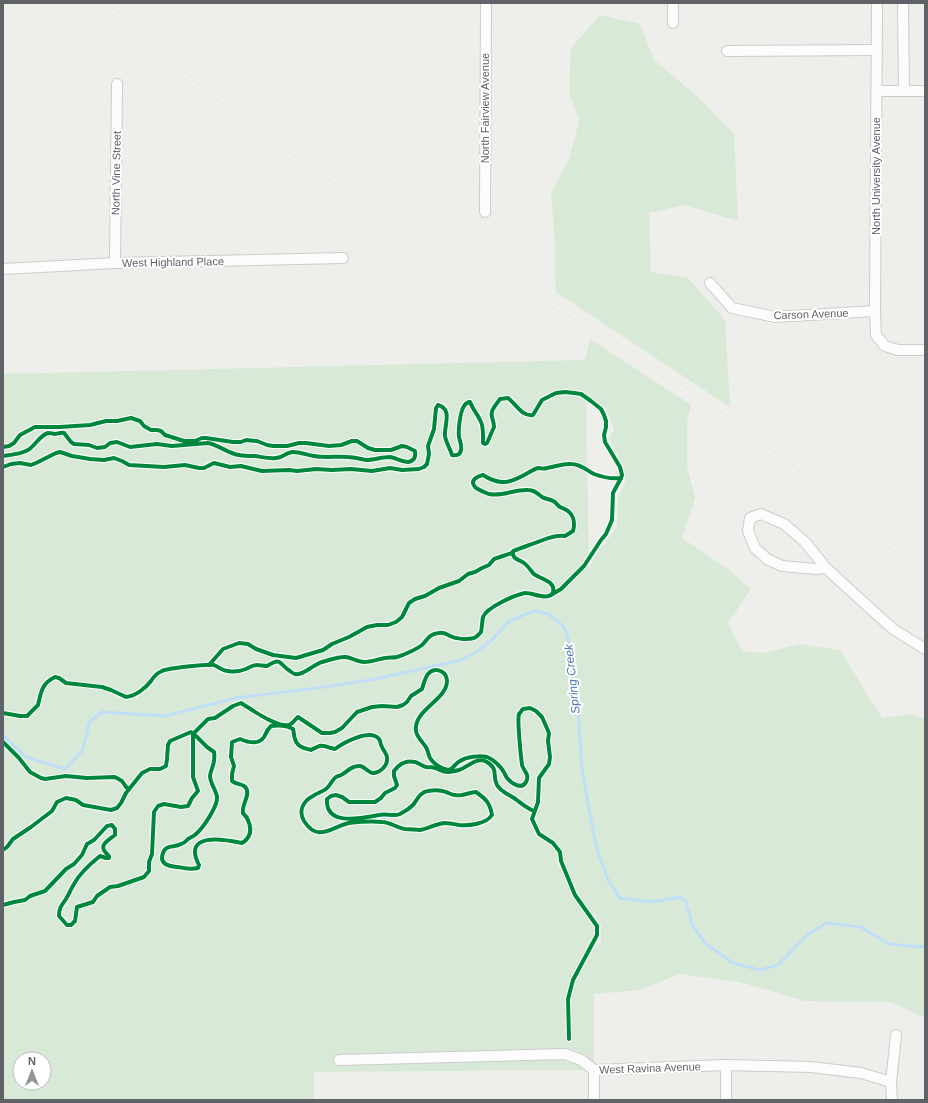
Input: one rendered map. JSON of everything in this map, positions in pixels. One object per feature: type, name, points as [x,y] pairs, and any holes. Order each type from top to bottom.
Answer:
[{"type":"street","name":"North Fairview Avenue","points":[[485,212],[486,3]]},
{"type":"street","points":[[673,23],[674,3]]},
{"type":"street","name":"North University Avenue","points":[[877,3],[876,335],[885,346],[898,350],[925,350]]},
{"type":"street","points":[[903,3],[904,91]]},
{"type":"street","points":[[727,51],[877,50]]},
{"type":"street","name":"North Vine Street","points":[[115,263],[117,84]]},
{"type":"street","points":[[877,91],[925,91]]},
{"type":"street","name":"West Highland Place","points":[[3,269],[115,263],[343,258]]},
{"type":"street","name":"Carson Avenue","points":[[710,283],[732,308],[775,317],[875,311]]},
{"type":"street","points":[[826,568],[782,566],[767,559],[754,548],[748,531],[750,518],[761,514],[784,524],[805,542],[826,568],[893,628],[925,649]]},
{"type":"street","points":[[892,1100],[891,1082],[896,1035]]},
{"type":"street","name":"West Ravina Avenue","points":[[339,1060],[565,1054],[581,1060],[594,1070],[726,1065],[811,1067],[861,1073],[891,1082]]},
{"type":"street","points":[[726,1065],[726,1100]]},
{"type":"street","points":[[594,1070],[594,1100]]},
{"type":"green space","points":[[600,15],[640,24],[654,60],[698,97],[734,134],[738,221],[684,205],[649,213],[651,272],[688,278],[725,320],[730,407],[556,292],[555,242],[551,192],[569,160],[579,121],[569,91],[571,48]]},
{"type":"green space","points":[[590,339],[691,405],[687,421],[687,465],[695,498],[682,538],[729,570],[751,589],[728,623],[742,651],[763,653],[800,644],[840,650],[882,718],[913,714],[925,720],[925,1018],[890,1002],[804,1001],[740,982],[679,974],[640,990],[594,994],[594,1070],[314,1072],[314,1100],[3,1100],[3,374],[585,360]],"holes":[[[586,394],[606,409],[614,429],[609,438],[625,471],[625,483],[618,498],[617,527],[600,549],[589,568]],[[593,911],[601,925],[601,941],[594,949]]]},
{"type":"waterway","name":"Spring Creek","points":[[3,735],[26,757],[65,769],[83,750],[89,722],[102,712],[165,716],[236,698],[370,680],[412,671],[462,660],[492,640],[508,622],[533,611],[549,614],[564,627],[569,643],[579,723],[582,770],[596,846],[608,880],[620,898],[651,902],[680,897],[686,902],[692,925],[707,945],[733,963],[760,970],[778,965],[808,934],[827,923],[861,927],[889,944],[920,947],[925,946]]},
{"type":"railway","points":[[110,3],[148,41],[229,109],[276,144],[326,178],[376,210],[448,251],[616,342],[739,425],[838,501],[925,582]]},
{"type":"cycle path","points":[[3,467],[20,463],[31,465],[60,452],[90,459],[104,460],[114,458],[129,465],[164,467],[185,465],[204,468],[214,463],[230,467],[241,466],[262,471],[297,471],[316,469],[351,469],[372,471],[390,468],[402,470],[419,469],[427,464],[429,454],[428,446],[434,429],[436,408],[438,405],[443,407],[447,414],[445,436],[452,455],[458,455],[461,450],[459,426],[461,413],[466,403],[470,402],[478,415],[482,425],[483,443],[485,444],[487,443],[494,427],[492,414],[495,405],[500,399],[508,398],[522,412],[533,415],[542,400],[556,393],[565,392],[581,394],[601,409],[606,421],[604,435],[605,442],[620,467],[622,475],[621,478],[604,477],[594,474],[578,465],[568,464],[538,468],[515,480],[505,482],[495,481],[483,475],[474,480],[473,485],[475,487],[479,490],[494,495],[523,490],[534,491],[543,498],[554,501],[560,507],[568,511],[574,520],[573,531],[565,536],[551,537],[513,551],[516,559],[525,564],[534,574],[552,585],[553,592],[551,595],[544,596],[525,593],[508,599],[495,606],[483,617],[481,632],[474,638],[462,639],[452,637],[444,633],[433,634],[420,647],[397,657],[369,662],[346,657],[334,658],[319,663],[305,672],[298,674],[293,673],[280,662],[275,662],[267,666],[256,665],[244,670],[235,671],[224,670],[214,665],[166,670],[154,676],[149,684],[136,694],[126,697],[102,687],[66,683],[55,677],[47,682],[41,692],[38,705],[27,716],[3,713]]},
{"type":"cycle path","points":[[3,447],[14,443],[20,435],[35,427],[90,425],[106,421],[117,421],[131,418],[140,421],[144,426],[151,430],[161,431],[165,435],[184,441],[195,441],[202,438],[233,442],[241,442],[246,440],[257,441],[273,446],[287,446],[299,443],[329,446],[357,441],[368,448],[375,450],[391,450],[402,446],[407,447],[415,451],[415,457],[413,460],[408,462],[390,457],[366,460],[350,457],[318,457],[293,452],[278,458],[271,458],[235,454],[208,443],[172,446],[157,444],[130,447],[117,442],[110,443],[105,447],[97,448],[89,445],[74,444],[64,433],[45,434],[28,450],[3,456]]},
{"type":"cycle path","points":[[551,595],[561,589],[584,566],[606,534],[612,520],[613,493],[621,478]]},
{"type":"cycle path","points":[[209,665],[223,649],[239,643],[248,644],[256,649],[273,655],[296,658],[323,650],[367,627],[388,625],[396,622],[402,617],[409,603],[415,599],[459,581],[468,574],[489,565],[494,559],[512,553]]},
{"type":"cycle path","points":[[3,905],[25,900],[30,896],[45,891],[66,869],[74,864],[82,855],[87,844],[94,840],[107,826],[112,825],[115,829],[115,835],[106,842],[103,847],[109,858],[100,856],[82,872],[61,906],[59,916],[67,925],[71,925],[75,921],[77,907],[93,902],[97,896],[110,887],[118,886],[144,877],[149,871],[149,862],[152,854],[154,812],[158,806],[164,804],[181,807],[188,806],[198,791],[193,777],[193,734],[208,719],[215,718],[233,706],[241,703],[278,724],[292,724],[298,717],[322,733],[335,732],[342,728],[357,712],[372,707],[397,707],[403,705],[411,696],[422,689],[428,674],[438,670],[441,671],[447,678],[446,688],[442,694],[424,711],[416,724],[416,731],[427,749],[430,758],[439,766],[448,770],[466,758],[484,756],[498,764],[507,778],[512,782],[522,786],[526,782],[527,777],[522,765],[519,714],[523,709],[530,708],[536,711],[542,717],[549,733],[549,764],[539,778],[538,802],[532,819],[539,834],[553,843],[560,852],[561,861],[575,895],[597,926],[597,935],[573,980],[568,999],[569,1039]]},
{"type":"cycle path","points":[[3,850],[13,839],[52,811],[57,802],[66,798],[76,800],[83,805],[111,810],[117,808],[126,793],[142,773],[150,769],[160,769],[166,766],[168,745],[170,741],[191,732],[214,752],[214,762],[210,776],[217,801],[210,817],[199,831],[184,843],[166,848],[164,850],[162,860],[165,864],[170,866],[190,869],[198,868],[199,865],[195,854],[196,847],[200,842],[207,840],[225,840],[242,843],[248,838],[250,832],[250,825],[243,813],[243,807],[247,797],[246,788],[243,785],[232,781],[234,766],[231,757],[232,742],[240,739],[249,742],[259,742],[271,726],[279,725],[293,729],[297,744],[311,750],[321,746],[335,749],[344,743],[363,736],[375,736],[380,740],[381,746],[387,758],[387,762],[380,771],[372,773],[360,766],[357,766],[336,777],[326,789],[309,798],[304,803],[301,814],[309,828],[314,831],[325,832],[349,823],[370,822],[385,822],[405,829],[420,830],[444,823],[463,825],[477,824],[486,820],[492,815],[487,802],[476,792],[463,795],[453,795],[444,791],[432,790],[421,795],[410,808],[400,814],[395,815],[346,819],[332,814],[328,808],[327,799],[336,795],[349,802],[375,802],[385,793],[395,788],[397,785],[394,771],[398,766],[406,762],[415,762],[426,767],[433,767],[447,772],[459,770],[476,761],[483,760],[493,767],[496,782],[500,789],[534,811]]},
{"type":"cycle path","points":[[3,742],[30,772],[41,778],[45,779],[66,776],[87,778],[115,777],[122,781],[129,789]]}]
